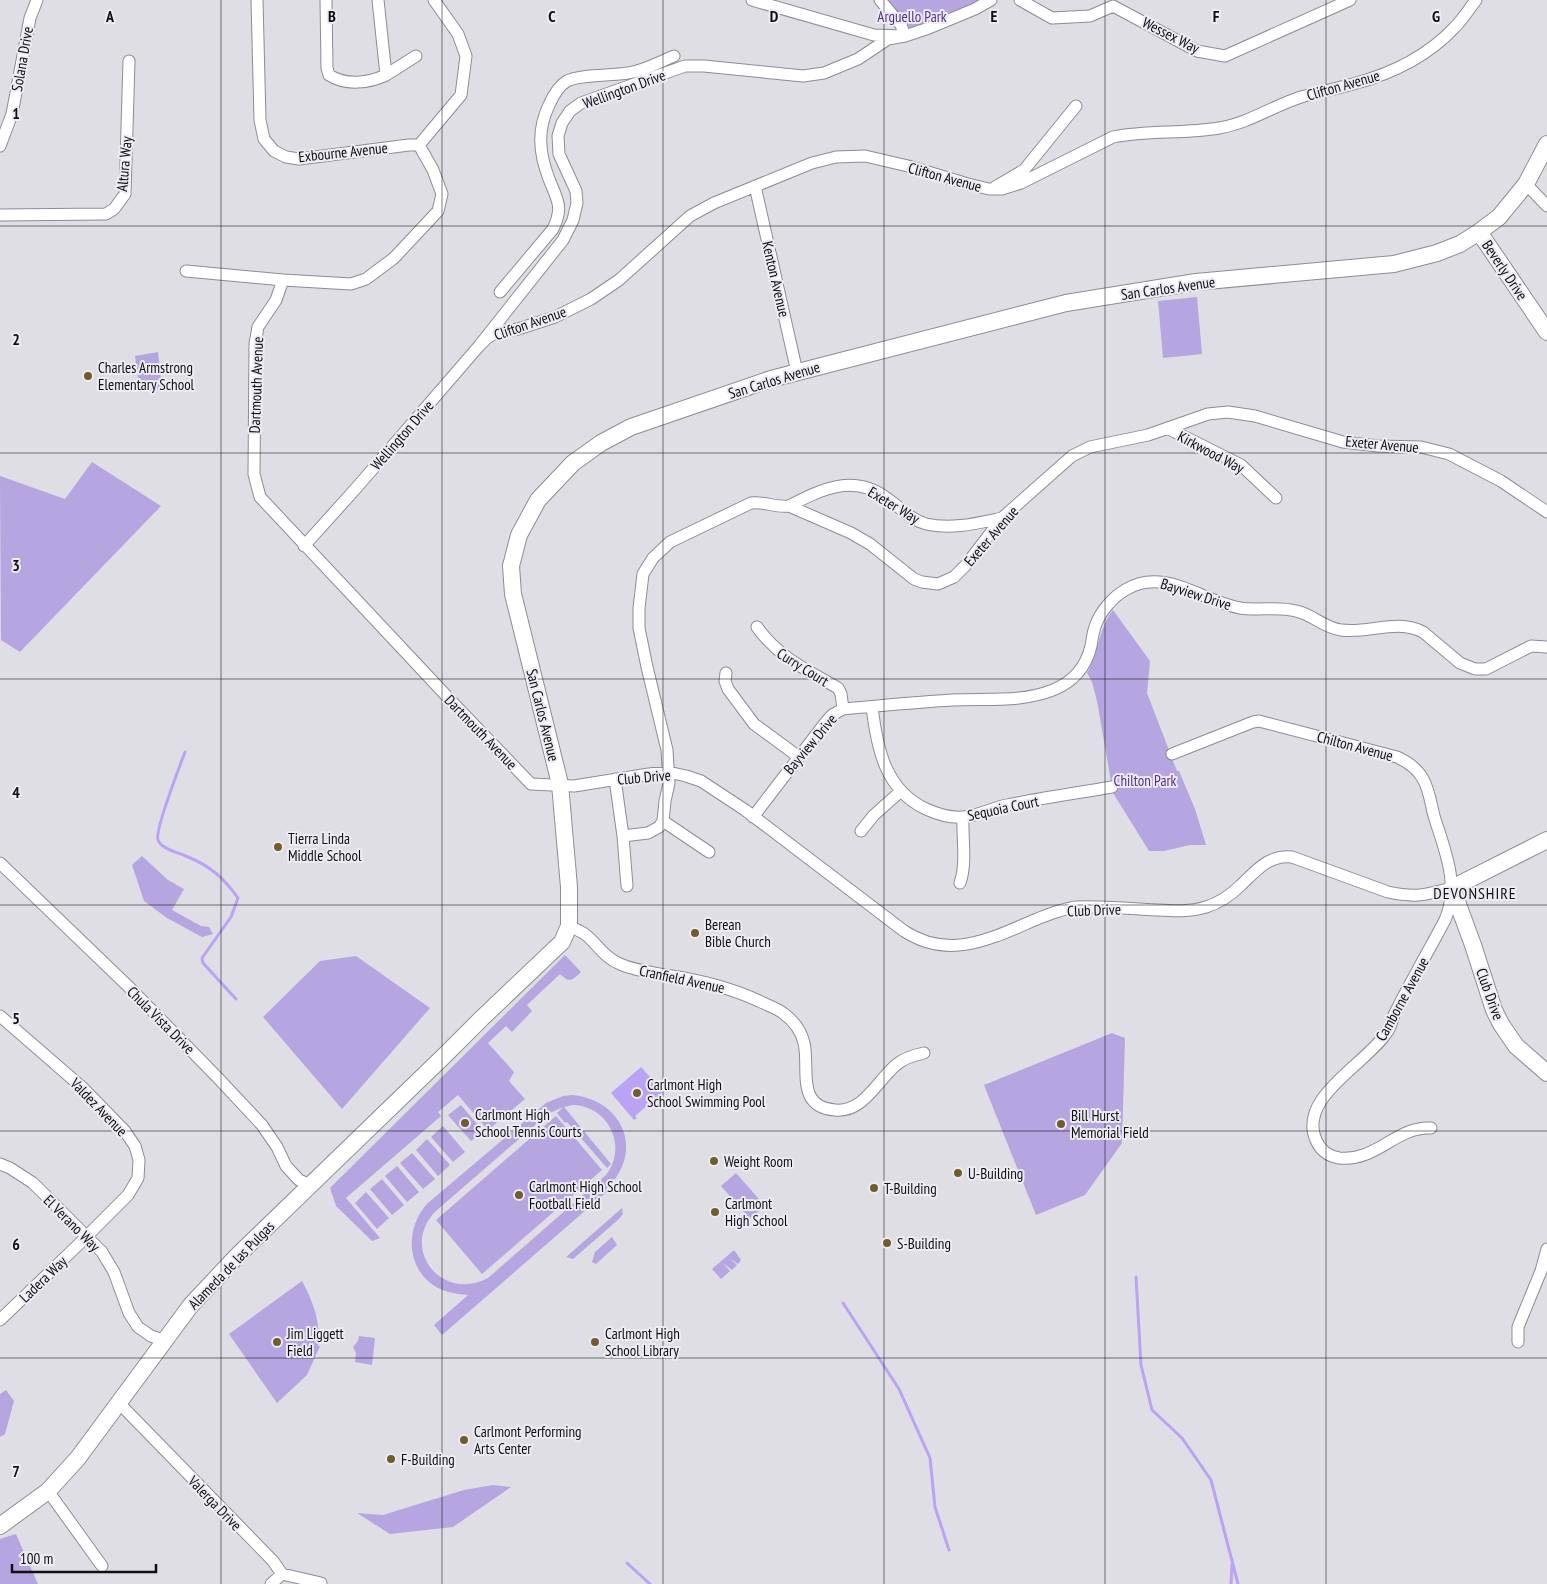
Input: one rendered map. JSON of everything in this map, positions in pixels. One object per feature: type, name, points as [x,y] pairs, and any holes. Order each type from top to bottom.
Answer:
[{"type":"main road","name":"San Carlos Avenue","points":[[569,926],[569,887],[560,784],[513,594],[511,566],[519,535],[538,500],[573,462],[601,443],[631,427],[771,379],[1066,303],[1196,282],[1394,264],[1437,253],[1460,244],[1499,217],[1526,184],[1547,144]]},
{"type":"main road","name":"Beverly Drive","points":[[1479,232],[1547,332]]},
{"type":"main road","points":[[1452,888],[1547,840]]},
{"type":"main road","name":"Club Drive","points":[[1452,888],[1494,1010],[1501,1024],[1516,1046],[1547,1074]]},
{"type":"main road","name":"Alameda de las Pulgas","points":[[0,1526],[48,1491],[78,1458],[191,1305],[311,1185],[562,942],[569,926]]},
{"type":"street","name":"Solana Drive","points":[[0,146],[12,114],[30,18],[37,0]]},
{"type":"street","name":"Exbourne Avenue","points":[[257,0],[260,120],[264,140],[274,151],[286,157],[299,159],[419,145]]},
{"type":"street","points":[[326,0],[327,68],[329,75],[337,80],[375,81],[416,56]]},
{"type":"street","points":[[378,0],[386,75]]},
{"type":"street","points":[[186,272],[351,284],[366,279],[394,258],[438,211],[442,194],[433,170],[419,145],[461,95],[466,56],[458,34],[434,0]]},
{"type":"street","points":[[752,0],[874,35],[905,36],[901,26],[880,0]]},
{"type":"street","name":"Wellington Drive","points":[[304,546],[479,346],[562,240],[573,220],[577,203],[576,191],[560,154],[558,136],[562,123],[570,111],[581,103],[685,66],[704,66],[803,76],[824,73],[858,59],[888,39],[905,36],[975,9],[991,0]]},
{"type":"street","name":"Wessex Way","points":[[1020,0],[1052,18],[1090,16],[1118,3],[1197,51],[1225,56],[1350,0]]},
{"type":"street","name":"Clifton Avenue","points":[[479,346],[495,333],[518,329],[555,317],[591,299],[619,280],[690,216],[714,202],[812,164],[836,158],[864,156],[908,166],[968,184],[991,189],[1002,189],[1021,183],[1113,137],[1130,133],[1219,128],[1242,122],[1300,97],[1355,84],[1392,70],[1416,58],[1432,47],[1455,27],[1476,0]]},
{"type":"street","points":[[500,292],[554,229],[558,218],[559,201],[544,165],[540,138],[542,119],[554,94],[566,81],[630,73],[674,56]]},
{"type":"street","name":"Altura Way","points":[[0,215],[106,214],[114,209],[125,194],[129,61]]},
{"type":"street","points":[[991,189],[1024,170],[1076,106]]},
{"type":"street","points":[[541,148],[559,147]]},
{"type":"street","points":[[1526,184],[1547,206]]},
{"type":"street","name":"Kenton Avenue","points":[[755,186],[797,372]]},
{"type":"street","name":"Dartmouth Avenue","points":[[283,280],[276,300],[258,327],[255,344],[254,474],[260,497],[304,546],[531,784],[560,784]]},
{"type":"street","name":"Exeter Avenue","points":[[663,821],[664,801],[669,783],[667,750],[642,647],[638,616],[640,585],[645,569],[653,558],[670,542],[748,504],[756,502],[780,507],[789,506],[836,526],[870,544],[914,579],[938,584],[948,581],[958,573],[1002,518],[1072,456],[1090,447],[1148,435],[1208,414],[1228,412],[1255,416],[1343,442],[1378,446],[1421,447],[1449,454],[1501,481],[1547,512]]},
{"type":"street","name":"Kirkwood Way","points":[[1167,428],[1241,465],[1276,498]]},
{"type":"street","name":"Exeter Way","points":[[789,506],[826,488],[855,486],[875,491],[888,498],[911,517],[933,525],[955,526],[1002,518]]},
{"type":"street","name":"Bayview Drive","points":[[753,817],[832,715],[843,709],[949,700],[1010,699],[1054,689],[1070,681],[1080,670],[1087,658],[1097,622],[1113,601],[1126,589],[1146,582],[1172,583],[1210,600],[1230,606],[1250,609],[1299,611],[1332,628],[1342,630],[1400,626],[1416,628],[1460,663],[1475,669],[1486,669],[1531,646],[1547,648]]},
{"type":"street","name":"Curry Court","points":[[756,627],[779,653],[838,688],[843,700],[843,709]]},
{"type":"street","points":[[726,673],[725,682],[728,689],[754,724],[799,757]]},
{"type":"street","name":"Sequoia Court","points":[[872,707],[881,757],[891,778],[901,791],[914,802],[929,810],[963,817],[1009,805],[1112,787]]},
{"type":"street","name":"Chilton Avenue","points":[[1172,754],[1253,722],[1259,722],[1405,760],[1411,764],[1423,779],[1451,871],[1452,888]]},
{"type":"street","name":"Club Drive","points":[[560,784],[574,786],[668,772],[701,781],[753,817],[904,931],[924,941],[944,945],[970,945],[1068,908],[1177,911],[1207,907],[1228,896],[1264,863],[1286,857],[1306,862],[1388,892],[1421,896],[1452,888]]},
{"type":"street","points":[[615,779],[623,836],[627,886]]},
{"type":"street","points":[[861,831],[874,815],[901,791]]},
{"type":"street","points":[[960,883],[964,861],[963,817]]},
{"type":"street","points":[[623,836],[648,833],[656,830],[663,821],[709,852]]},
{"type":"street","name":"Chula Vista Drive","points":[[0,864],[131,989],[211,1071],[262,1125],[277,1147],[286,1166],[299,1180],[311,1185]]},
{"type":"street","name":"Camborne Avenue","points":[[1431,1128],[1414,1130],[1370,1154],[1338,1158],[1330,1156],[1318,1145],[1314,1137],[1313,1120],[1320,1101],[1387,1033],[1394,1015],[1448,914],[1452,888]]},
{"type":"street","name":"Cranfield Avenue","points":[[569,926],[586,935],[607,957],[618,964],[721,986],[746,995],[782,1012],[796,1025],[801,1034],[806,1058],[805,1076],[807,1091],[814,1101],[823,1108],[836,1110],[851,1109],[897,1064],[924,1053]]},
{"type":"street","name":"Valdez Avenue","points":[[0,1016],[84,1089],[124,1130],[135,1146],[139,1160],[138,1178],[128,1195],[86,1237]]},
{"type":"street","name":"El Verano Way","points":[[0,1164],[10,1168],[32,1183],[102,1252],[114,1272],[130,1313],[138,1327],[151,1336],[164,1340]]},
{"type":"street","name":"Ladera Way","points":[[0,1320],[86,1237]]},
{"type":"street","points":[[1518,1342],[1518,1327],[1541,1271],[1547,1249]]},
{"type":"street","name":"Valerga Drive","points":[[119,1403],[273,1561],[282,1574]]},
{"type":"street","points":[[48,1491],[102,1566]]},
{"type":"street","points":[[272,1584],[282,1574],[322,1583]]},
{"type":"green space","name":"Arguello Park","points":[[880,0],[988,0],[905,36]]},
{"type":"green space","points":[[1197,297],[1202,354],[1163,358],[1158,301]]},
{"type":"green space","points":[[158,352],[162,389],[140,392],[135,356]]},
{"type":"green space","points":[[92,462],[161,506],[20,652],[1,640],[0,476],[65,499]]},
{"type":"green space","name":"Chilton Park","points":[[1113,610],[1150,661],[1147,693],[1177,771],[1179,771],[1195,809],[1206,845],[1190,845],[1164,851],[1149,851],[1113,793],[1097,701],[1092,682],[1087,673],[1104,625]]},
{"type":"green space","points":[[142,856],[168,880],[184,889],[172,910],[201,926],[209,927],[213,934],[202,937],[167,918],[144,901],[132,865]]},
{"type":"green space","points":[[565,955],[581,972],[570,980],[560,974],[527,1005],[532,1011],[512,1032],[506,1026],[488,1043],[514,1072],[509,1081],[525,1099],[488,1130],[458,1095],[438,1112],[441,1116],[346,1198],[380,1238],[372,1241],[336,1206],[330,1188]]},
{"type":"green space","points":[[356,956],[430,1008],[342,1109],[263,1017],[320,961]]},
{"type":"green space","name":"Bill Hurst Memorial Field","points":[[1112,1033],[1125,1038],[1122,1143],[1085,1195],[1036,1215],[984,1085]]},
{"type":"green space","points":[[572,1095],[590,1099],[604,1106],[616,1117],[623,1130],[626,1144],[625,1159],[618,1174],[607,1188],[609,1190],[442,1335],[434,1325],[468,1295],[438,1288],[427,1280],[420,1271],[414,1260],[412,1236],[420,1213],[428,1203],[546,1103],[563,1096]],"holes":[[[573,1105],[586,1107],[596,1112],[605,1120],[615,1141],[612,1164],[606,1175],[488,1278],[471,1284],[455,1283],[441,1277],[430,1267],[424,1254],[422,1240],[426,1225],[437,1210],[548,1114],[563,1107],[557,1113],[565,1123],[567,1122],[607,1168],[611,1164],[564,1107]]]},
{"type":"green space","name":"Carlmont High School Tennis Courts","points":[[461,1105],[483,1131],[471,1141],[448,1115]]},
{"type":"green space","name":"Carlmont High School Football Field","points":[[556,1116],[602,1170],[482,1274],[436,1220]]},
{"type":"green space","name":"Carlmont High School Tennis Courts","points":[[443,1126],[465,1152],[453,1162],[431,1137]]},
{"type":"green space","name":"Carlmont High School Tennis Courts","points":[[427,1139],[450,1165],[438,1176],[416,1150]]},
{"type":"green space","points":[[412,1153],[435,1179],[423,1189],[400,1163]]},
{"type":"green space","points":[[397,1166],[419,1192],[407,1202],[385,1176]]},
{"type":"green space","points":[[736,1173],[765,1206],[750,1219],[721,1186]]},
{"type":"green space","points":[[382,1179],[404,1205],[392,1215],[370,1189]]},
{"type":"green space","points":[[366,1192],[389,1218],[377,1229],[355,1203]]},
{"type":"green space","points":[[622,1208],[623,1214],[619,1219],[573,1259],[566,1257]]},
{"type":"green space","points":[[612,1237],[617,1245],[596,1264],[592,1262],[595,1252]]},
{"type":"green space","points":[[734,1250],[741,1260],[738,1264],[729,1258],[737,1265],[732,1270],[723,1263],[730,1271],[721,1279],[712,1269]]},
{"type":"green space","name":"Jim Liggett Field","points":[[302,1281],[310,1296],[315,1312],[319,1337],[318,1346],[320,1346],[307,1375],[277,1403],[229,1334]]},
{"type":"green space","points":[[359,1336],[375,1338],[372,1365],[355,1362],[356,1353],[353,1347],[358,1341]]},
{"type":"green space","points":[[6,1390],[14,1401],[5,1434],[0,1437],[0,1394]]},
{"type":"green space","points":[[493,1485],[511,1487],[453,1527],[390,1534],[357,1513],[383,1515],[464,1490]]},
{"type":"green space","points":[[16,1534],[38,1584],[0,1584],[0,1539]]},
{"type":"shaded area","name":"Carlmont High School Swimming Pool","points":[[641,1067],[663,1092],[635,1116],[637,1118],[634,1120],[611,1093]]},
{"type":"waterway","points":[[185,752],[163,812],[158,840],[163,846],[210,869],[227,884],[238,898],[231,917],[202,958],[203,963],[236,999]]},
{"type":"waterway","points":[[1136,1277],[1141,1365],[1152,1410],[1182,1438],[1211,1480],[1238,1584]]},
{"type":"waterway","points":[[843,1303],[899,1389],[930,1458],[935,1507],[949,1550]]},
{"type":"waterway","points":[[627,1563],[650,1584]]},
{"type":"waterway","points":[[1231,1584],[1232,1565]]},
{"type":"place","name":"Charles Armstrong Elementary School","points":[[88,376]]},
{"type":"place","name":"Tierra Linda Middle School","points":[[278,847]]},
{"type":"place","name":"Berean Bible Church","points":[[695,933]]},
{"type":"place","name":"Carlmont High School Swimming Pool","points":[[637,1093]]},
{"type":"place","name":"Carlmont High School Tennis Courts","points":[[465,1123]]},
{"type":"place","name":"Bill Hurst Memorial Field","points":[[1061,1124]]},
{"type":"place","name":"Weight Room","points":[[714,1161]]},
{"type":"place","name":"U-Building","points":[[958,1173]]},
{"type":"place","name":"T-Building","points":[[874,1188]]},
{"type":"place","name":"Carlmont High School Football Field","points":[[519,1195]]},
{"type":"place","name":"Carlmont High School","points":[[715,1212]]},
{"type":"place","name":"S-Building","points":[[887,1243]]},
{"type":"place","name":"Jim Liggett Field","points":[[277,1342]]},
{"type":"place","name":"Carlmont High School Library","points":[[595,1342]]},
{"type":"place","name":"Carlmont Performing Arts Center","points":[[464,1440]]},
{"type":"place","name":"F-Building","points":[[391,1459]]},
{"type":"district","name":"DEVONSHIRE","points":[[1475,893]]}]
